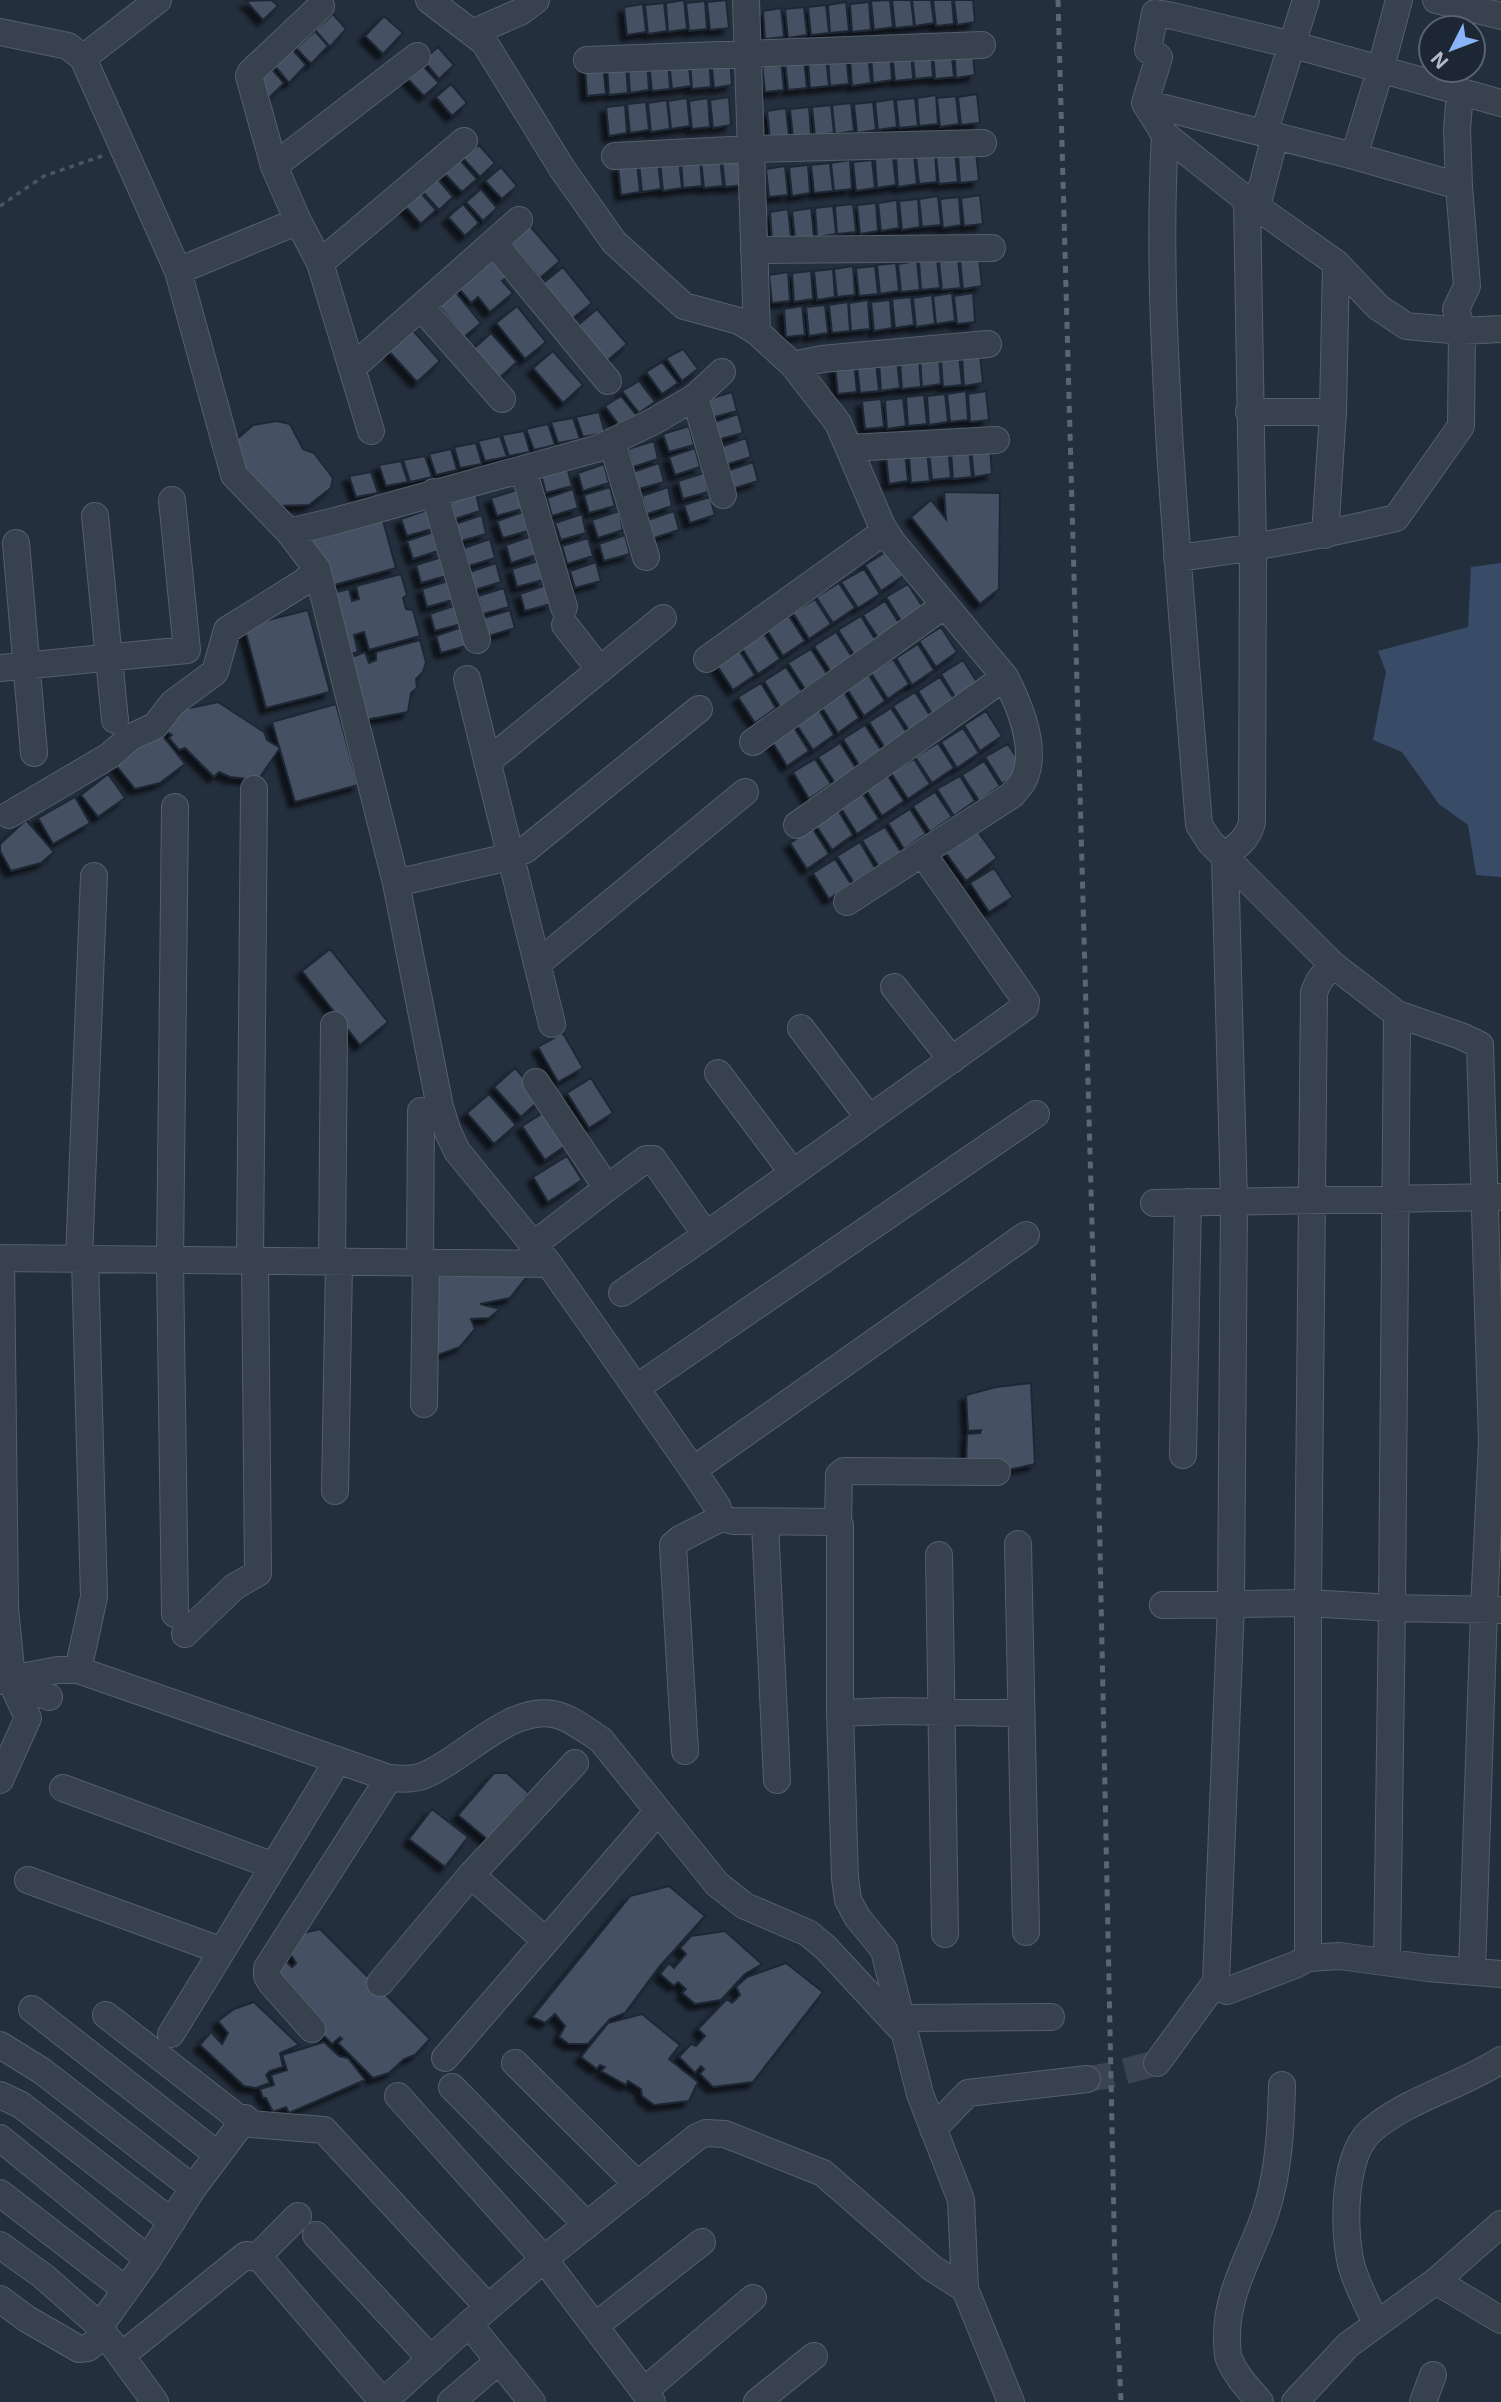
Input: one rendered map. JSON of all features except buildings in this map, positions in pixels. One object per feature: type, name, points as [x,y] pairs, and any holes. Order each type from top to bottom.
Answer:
[{"type":"street","points":[[83,58],[158,0]]},
{"type":"street","points":[[429,0],[485,42],[563,170],[614,242],[684,306],[739,321],[757,332],[793,365],[838,423],[892,543],[1005,677],[1016,698],[1023,719],[1029,755],[1025,778],[1012,795],[847,902]]},
{"type":"street","points":[[746,0],[757,332]]},
{"type":"street","points":[[1225,856],[1243,841],[1252,822],[1253,549],[1249,412],[1252,203],[1306,0]]},
{"type":"street","points":[[1354,156],[1381,71],[1399,0]]},
{"type":"street","points":[[1436,0],[1501,16]]},
{"type":"street","points":[[472,33],[521,4]]},
{"type":"street","points":[[321,6],[249,74],[275,166],[298,221],[320,263],[371,431]]},
{"type":"street","points":[[1501,103],[1292,45],[1173,16],[1151,7],[1148,50],[1159,57],[1145,103],[1165,135],[1252,203],[1336,263],[1378,307],[1406,326],[1462,331],[1501,329]]},
{"type":"street","points":[[0,32],[68,46],[83,58],[178,271],[234,475],[289,532],[317,569],[396,883],[440,1107],[457,1151],[541,1255],[693,1470],[722,1518]]},
{"type":"street","points":[[587,60],[982,45]]},
{"type":"street","points":[[275,166],[417,56]]},
{"type":"street","points":[[1177,558],[1253,549],[1396,518],[1461,426],[1462,331],[1456,309],[1467,286],[1459,186],[1457,129],[1460,93]]},
{"type":"street","points":[[1145,103],[1354,156],[1459,186]]},
{"type":"street","points":[[1165,135],[1163,329],[1177,558],[1199,825],[1210,842],[1332,964],[1396,1014],[1491,1046],[1492,1609],[1472,1971]]},
{"type":"street","points":[[320,263],[464,141]]},
{"type":"street","points":[[615,156],[750,149],[984,143]]},
{"type":"street","points":[[352,368],[519,220]]},
{"type":"street","points":[[178,271],[298,221]]},
{"type":"street","points":[[494,243],[608,381]]},
{"type":"street","points":[[754,250],[992,248]]},
{"type":"street","points":[[1325,535],[1333,412],[1336,263]]},
{"type":"street","points":[[421,307],[502,398]]},
{"type":"street","points":[[793,365],[822,359],[988,344]]},
{"type":"street","points":[[289,532],[523,469],[612,442],[695,397],[722,372]]},
{"type":"street","points":[[695,397],[723,495]]},
{"type":"street","points":[[1249,412],[1333,412]]},
{"type":"street","points":[[849,448],[996,440]]},
{"type":"street","points":[[612,442],[646,556]]},
{"type":"street","points":[[523,469],[564,616],[600,670]]},
{"type":"street","points":[[434,492],[477,640]]},
{"type":"street","points":[[12,667],[187,650],[172,500]]},
{"type":"street","points":[[95,516],[115,719]]},
{"type":"street","points":[[707,659],[886,531]]},
{"type":"street","points":[[16,543],[12,667],[34,753]]},
{"type":"street","points":[[9,815],[109,756],[131,737],[155,726],[173,702],[215,672],[227,630],[304,582],[317,569]]},
{"type":"street","points":[[753,741],[944,605]]},
{"type":"street","points":[[487,762],[663,618]]},
{"type":"street","points":[[797,825],[1005,677]]},
{"type":"street","points":[[467,679],[552,1024]]},
{"type":"street","points":[[396,883],[526,850],[699,709]]},
{"type":"street","points":[[176,807],[170,1261],[180,1624],[258,1573],[253,1262],[254,789]]},
{"type":"street","points":[[537,964],[745,792]]},
{"type":"street","points":[[622,1293],[952,1060],[1027,1003],[922,854]]},
{"type":"street","points":[[1157,2063],[1216,1982],[1231,1603],[1234,1202],[1225,856]]},
{"type":"street","points":[[78,1670],[94,1597],[82,1259],[94,876]]},
{"type":"street","points":[[1308,1958],[1308,1603],[1314,992],[1332,964]]},
{"type":"street","points":[[894,987],[952,1060]]},
{"type":"street","points":[[1387,1961],[1396,1014]]},
{"type":"street","points":[[334,1025],[335,1491]]},
{"type":"street","points":[[801,1028],[869,1118]]},
{"type":"street","points":[[718,1073],[793,1172]]},
{"type":"street","points":[[536,1082],[607,1188]]},
{"type":"street","points":[[421,1111],[424,1404]]},
{"type":"street","points":[[636,1388],[1036,1114]]},
{"type":"street","points":[[706,1235],[653,1159],[646,1159],[607,1188],[541,1255],[423,1264],[0,1258],[6,1680],[58,1670],[78,1670],[389,1778],[408,1779],[426,1775],[519,1718],[554,1714],[578,1724],[601,1740],[717,1884],[745,1906],[808,1933],[902,2025],[1051,2017]]},
{"type":"street","points":[[1154,1203],[1492,1198]]},
{"type":"street","points":[[1183,1455],[1188,1202]]},
{"type":"street","points":[[693,1470],[1026,1235]]},
{"type":"street","points":[[997,1472],[844,1471],[839,1475],[840,1713],[848,1900],[857,1917],[884,1950],[920,2094],[961,2200],[965,2289],[1011,2402]]},
{"type":"street","points":[[685,1751],[673,1545],[722,1518],[765,1523],[838,1523]]},
{"type":"street","points":[[765,1523],[777,1780]]},
{"type":"street","points":[[1018,1544],[1026,1932]]},
{"type":"street","points":[[939,1555],[946,1934]]},
{"type":"street","points":[[1163,1605],[1308,1603],[1392,1608],[1492,1609]]},
{"type":"street","points":[[0,1780],[28,1718],[12,1683],[49,1697]]},
{"type":"street","points":[[840,1713],[1021,1713]]},
{"type":"street","points":[[171,2034],[338,1760]]},
{"type":"street","points":[[380,1983],[471,1875],[575,1763]]},
{"type":"street","points":[[312,2029],[272,1984],[267,1976],[267,1968],[389,1778]]},
{"type":"street","points":[[63,1788],[274,1866]]},
{"type":"street","points":[[445,2058],[658,1811]]},
{"type":"street","points":[[471,1875],[546,1941]]},
{"type":"street","points":[[28,1880],[222,1951]]},
{"type":"street","points":[[1216,1982],[1227,1991],[1308,1958],[1340,1956],[1501,1974]]},
{"type":"street","points":[[32,2009],[218,2154]]},
{"type":"street","points":[[2,2305],[79,2349],[88,2348],[103,2330],[193,2188],[238,2128],[236,2116],[106,2015]]},
{"type":"street","points":[[1,2050],[42,2071],[193,2188]]},
{"type":"street","points":[[1376,2324],[1352,2267],[1346,2233],[1348,2191],[1358,2145],[1372,2129],[1397,2113],[1501,2060]]},
{"type":"street","points":[[514,2063],[638,2185]]},
{"type":"street","points":[[933,2129],[968,2093],[1087,2079]]},
{"type":"street","points":[[1260,2402],[1239,2378],[1228,2356],[1227,2324],[1236,2282],[1266,2211],[1274,2179],[1282,2085]]},
{"type":"street","points":[[452,2087],[587,2225]]},
{"type":"street","points":[[0,2095],[22,2105],[172,2222]]},
{"type":"street","points":[[398,2096],[544,2259],[648,2397],[753,2298]]},
{"type":"street","points":[[245,2118],[251,2124],[324,2130],[479,2316],[499,2361],[532,2402]]},
{"type":"street","points":[[121,2356],[246,2255],[257,2257],[383,2402],[544,2259],[696,2137],[706,2133],[725,2134],[823,2173],[932,2268],[965,2289]]},
{"type":"street","points":[[0,2138],[148,2259]]},
{"type":"street","points":[[0,2193],[126,2290]]},
{"type":"street","points":[[1295,2402],[1348,2345],[1436,2281],[1501,2224]]},
{"type":"street","points":[[257,2257],[307,2226],[431,2359]]},
{"type":"street","points":[[595,2326],[702,2242]]},
{"type":"street","points":[[0,2245],[43,2276],[103,2330],[155,2402]]},
{"type":"street","points":[[1436,2281],[1501,2320]]},
{"type":"street","points":[[757,2402],[814,2356]]},
{"type":"street","points":[[451,2402],[499,2361]]},
{"type":"street","points":[[1423,2402],[1433,2375]]},
{"type":"path","points":[[0,206],[44,176],[82,161],[124,150]]},
{"type":"water","points":[[1501,563],[1501,877],[1476,875],[1468,825],[1439,804],[1402,752],[1373,740],[1386,672],[1378,651],[1468,627],[1471,567]]},
{"type":"tunnel","points":[[1087,2079],[1157,2063]]},
{"type":"railway","points":[[1058,0],[1097,1405],[1115,2271],[1121,2402]]}]
